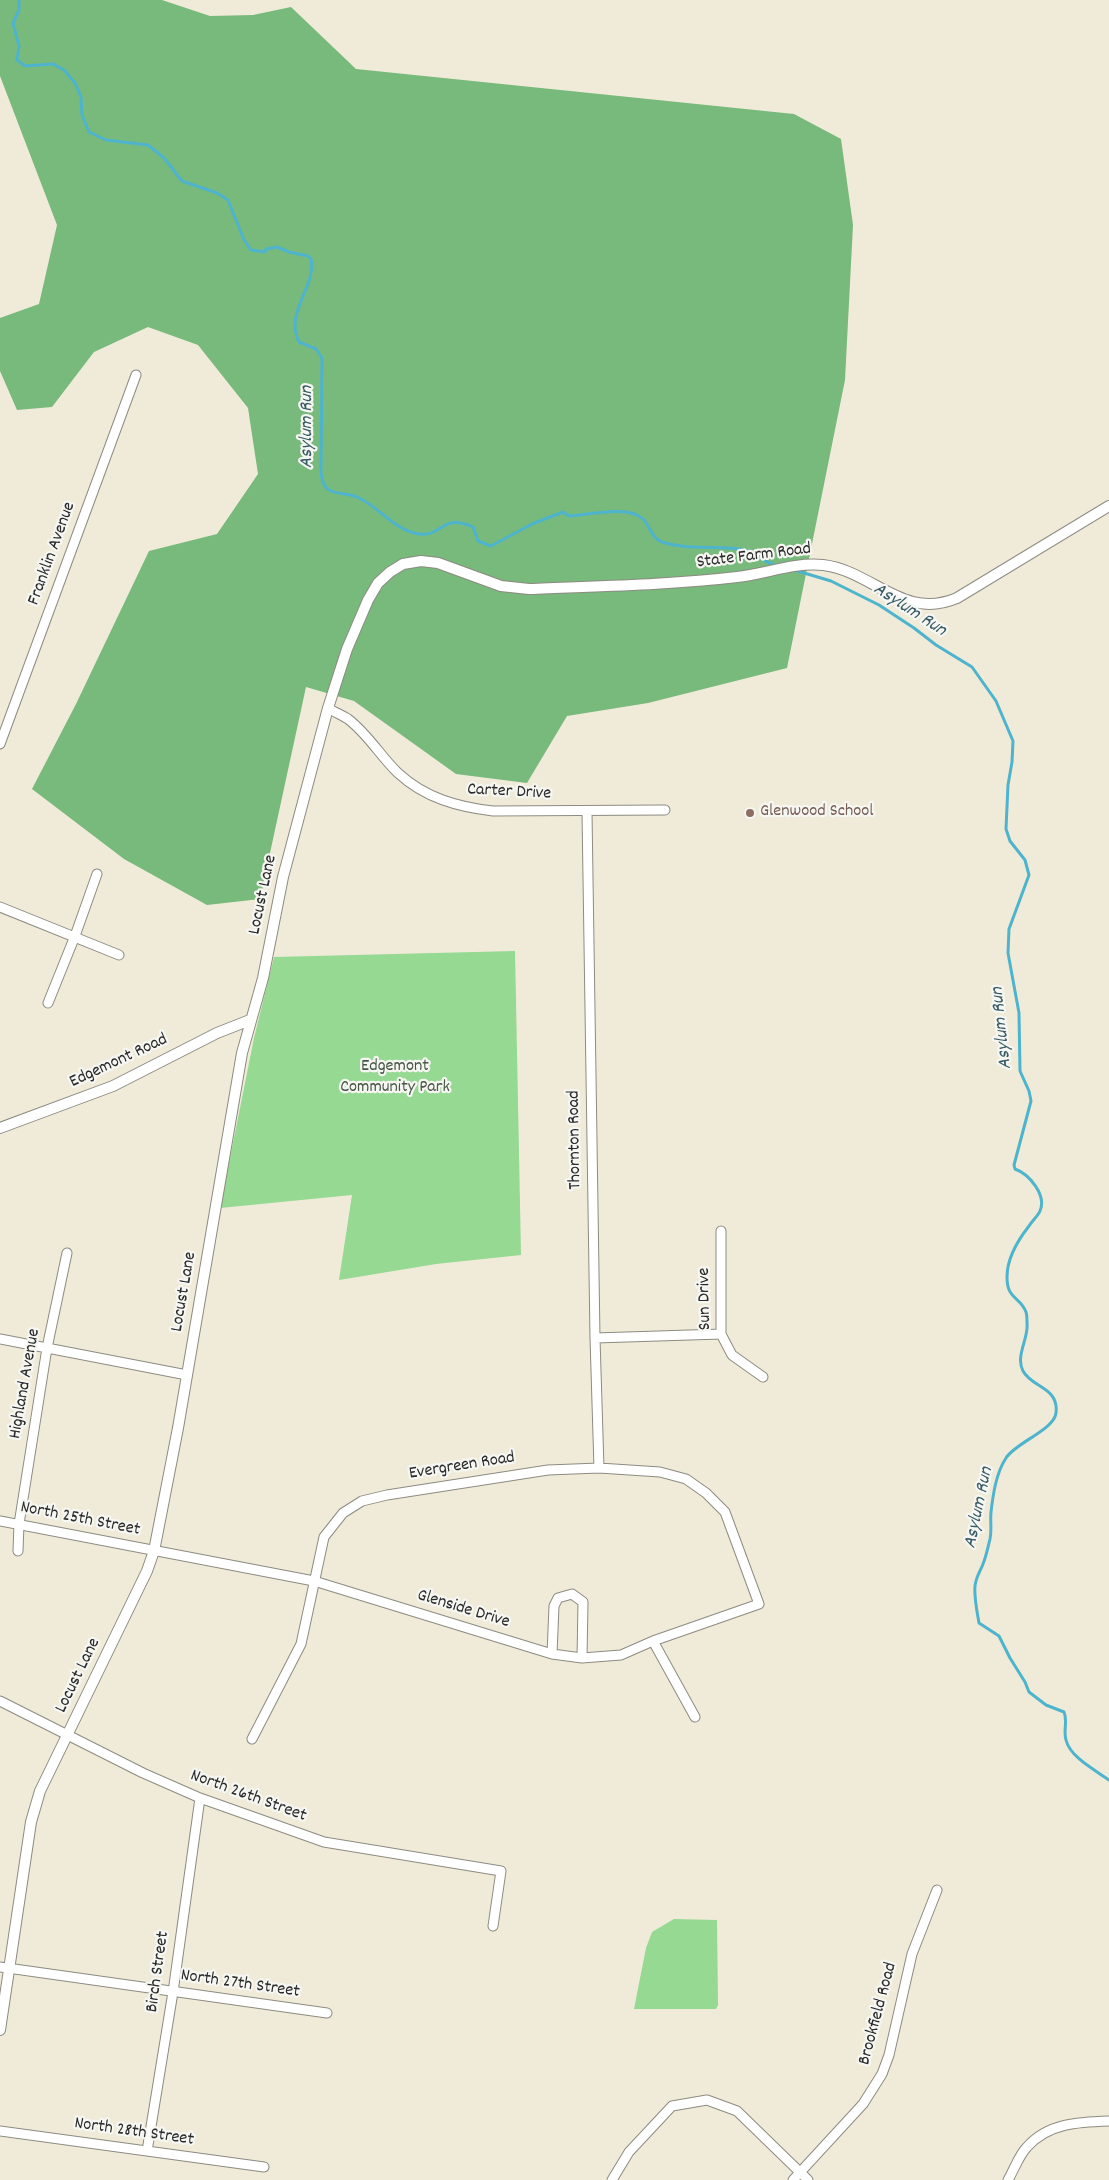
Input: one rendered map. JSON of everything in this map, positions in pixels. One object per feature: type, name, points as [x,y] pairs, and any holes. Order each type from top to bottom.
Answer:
[{"type":"street","name":"Franklin Avenue","points":[[0,744],[136,375]]},
{"type":"street","name":"State Farm Road","points":[[403,564],[420,561],[438,563],[501,586],[529,589],[699,581],[740,577],[795,565],[825,565],[843,570],[913,603],[942,604],[957,598],[1109,506]]},
{"type":"street","name":"Locust Lane","points":[[0,2030],[5,1967],[31,1822],[40,1791],[147,1571],[154,1551],[187,1375],[242,1053],[263,978],[283,877],[328,708],[348,649],[368,600],[378,583],[403,564]]},
{"type":"street","name":"Carter Drive","points":[[328,708],[348,719],[398,773],[412,784],[448,803],[466,808],[493,811],[587,812],[664,810]]},
{"type":"street","name":"Thornton Road","points":[[587,812],[595,1338],[599,1468]]},
{"type":"street","points":[[48,1003],[97,874]]},
{"type":"street","points":[[0,907],[119,955]]},
{"type":"street","name":"Edgemont Road","points":[[0,1128],[113,1086],[217,1033],[250,1020]]},
{"type":"street","name":"Sun Drive","points":[[721,1231],[720,1334],[732,1355],[763,1377]]},
{"type":"street","name":"Highland Avenue","points":[[18,1551],[19,1524],[48,1348],[67,1252]]},
{"type":"street","points":[[595,1338],[720,1334]]},
{"type":"street","points":[[0,1339],[187,1375]]},
{"type":"street","name":"Evergreen Road","points":[[252,1739],[301,1644],[324,1537],[343,1513],[362,1501],[387,1495],[548,1470],[599,1468],[660,1472],[686,1479],[706,1492],[725,1512],[759,1604]]},
{"type":"street","name":"North 25th Street","points":[[0,1520],[154,1551]]},
{"type":"street","name":"Glenside Drive","points":[[154,1551],[314,1580],[552,1654],[582,1658],[621,1654],[759,1604]]},
{"type":"street","points":[[552,1654],[554,1606],[558,1598],[572,1594],[583,1602],[582,1658]]},
{"type":"street","points":[[653,1641],[695,1717]]},
{"type":"street","name":"North 26th Street","points":[[0,1701],[142,1773],[200,1798],[324,1842],[501,1871],[493,1926]]},
{"type":"street","name":"Birch Street","points":[[148,2151],[173,1992],[200,1798]]},
{"type":"street","name":"Brookfield Road","points":[[793,2180],[863,2104],[882,2074],[889,2055],[912,1954],[937,1890]]},
{"type":"street","name":"North 27th Street","points":[[5,1967],[327,2013]]},
{"type":"street","points":[[612,2180],[630,2152],[672,2106],[707,2100],[736,2111],[808,2180]]},
{"type":"street","points":[[1008,2180],[1026,2147],[1050,2128],[1109,2121]]},
{"type":"street","name":"North 28th Street","points":[[0,2131],[264,2167]]},
{"type":"green space","points":[[0,0],[162,0],[210,16],[253,15],[291,7],[356,69],[794,114],[841,139],[853,225],[845,380],[787,668],[648,703],[567,716],[527,783],[456,774],[354,701],[306,687],[260,899],[207,905],[124,859],[32,789],[76,704],[149,551],[217,534],[258,474],[248,408],[198,345],[148,327],[94,352],[52,407],[17,410],[0,371],[0,318],[39,304],[57,225],[0,76]]},
{"type":"green space","name":"Edgemont Community Park","points":[[515,951],[521,1255],[436,1264],[339,1280],[352,1195],[220,1208],[254,1038],[274,957]]},
{"type":"green space","points":[[674,1919],[717,1920],[718,2005],[716,2009],[634,2009],[646,1948],[652,1932]]},
{"type":"waterway","name":"Asylum Run","points":[[19,0],[19,10],[13,23],[19,46],[17,60],[25,66],[53,64],[64,70],[75,83],[81,97],[82,115],[89,132],[106,140],[148,145],[164,158],[182,181],[217,193],[228,200],[244,240],[251,250],[265,252],[266,249],[277,247],[308,256],[311,259],[310,279],[295,320],[295,331],[299,342],[316,349],[322,358],[321,473],[324,485],[329,490],[359,498],[395,524],[410,532],[419,534],[433,532],[448,524],[462,523],[473,527],[478,541],[491,546],[532,524],[563,512],[569,516],[628,512],[643,519],[653,535],[662,542],[684,547],[741,549],[754,553],[778,566]]},
{"type":"waterway","name":"Asylum Run","points":[[794,570],[831,581],[879,605],[936,645],[972,667],[996,701],[1013,741],[1006,829],[1010,841],[1025,860],[1029,875],[1009,929],[1008,953],[1019,1013],[1020,1071],[1029,1091],[1031,1101],[1014,1165],[1015,1169],[1031,1180],[1039,1192],[1042,1205],[1039,1213],[1014,1250],[1007,1270],[1007,1277],[1011,1294],[1020,1303],[1027,1315],[1027,1329],[1021,1353],[1023,1371],[1027,1377],[1053,1398],[1056,1404],[1056,1413],[1049,1425],[1011,1452],[1000,1470],[993,1498],[990,1539],[977,1577],[975,1600],[979,1623],[999,1636],[1029,1692],[1046,1705],[1064,1712],[1066,1719],[1065,1736],[1072,1752],[1084,1763],[1109,1780]]},
{"type":"place","name":"Glenwood School","points":[[750,813]]}]
